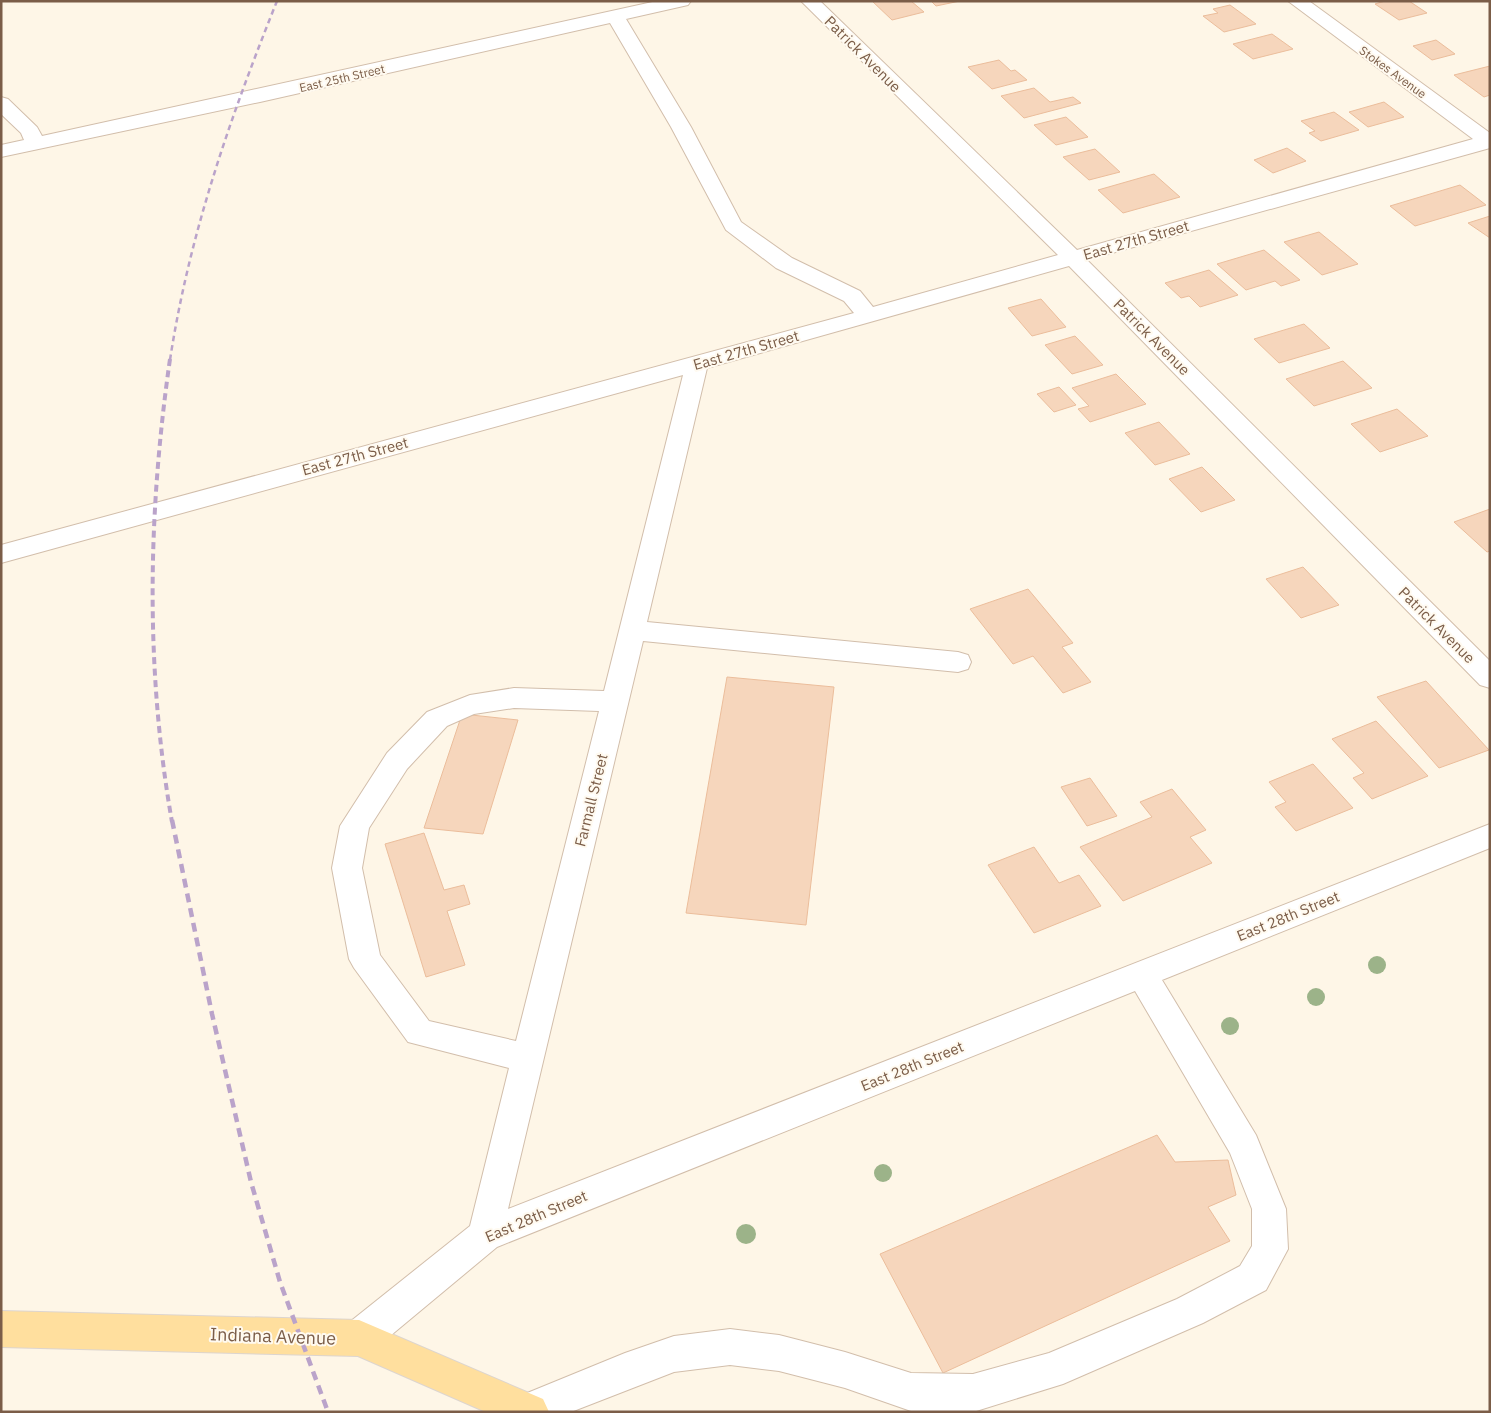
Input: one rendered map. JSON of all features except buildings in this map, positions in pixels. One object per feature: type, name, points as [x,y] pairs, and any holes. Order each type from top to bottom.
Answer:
[{"type":"main road","name":"Indiana Avenue","points":[[1,1329],[359,1338],[529,1411]]},
{"type":"street","name":"East 25th Street","points":[[1,151],[682,1]]},
{"type":"street","name":"Patrick Avenue","points":[[810,1],[1073,258],[1490,678]]},
{"type":"street","name":"Stokes Avenue","points":[[1297,1],[1489,141]]},
{"type":"street","points":[[615,16],[681,127],[733,226],[784,263],[852,296],[868,316]]},
{"type":"street","points":[[1,103],[30,131],[36,144]]},
{"type":"street","name":"East 27th Street","points":[[1,554],[697,364],[1489,141]]},
{"type":"street","name":"Farmall Street","points":[[485,1235],[697,364]]},
{"type":"street","points":[[632,630],[958,662]]},
{"type":"street","points":[[528,1058],[419,1032],[365,959],[347,868],[355,826],[397,761],[437,719],[470,705],[514,698],[614,701]]},
{"type":"street","name":"East 28th Street","points":[[359,1338],[485,1235],[1490,836]]},
{"type":"street","points":[[529,1411],[625,1371],[674,1354],[730,1347],[779,1353],[845,1370],[911,1392],[973,1393],[1050,1372],[1190,1311],[1254,1278],[1270,1249],[1269,1209],[1244,1146],[1142,974]]},
{"type":"railway","points":[[170,360],[188,268],[213,178],[243,89],[277,1]]},
{"type":"railway","points":[[170,359],[157,474],[153,590],[157,707],[172,822]]},
{"type":"railway","points":[[172,820],[212,1014],[251,1182],[280,1282],[328,1412]]}]
